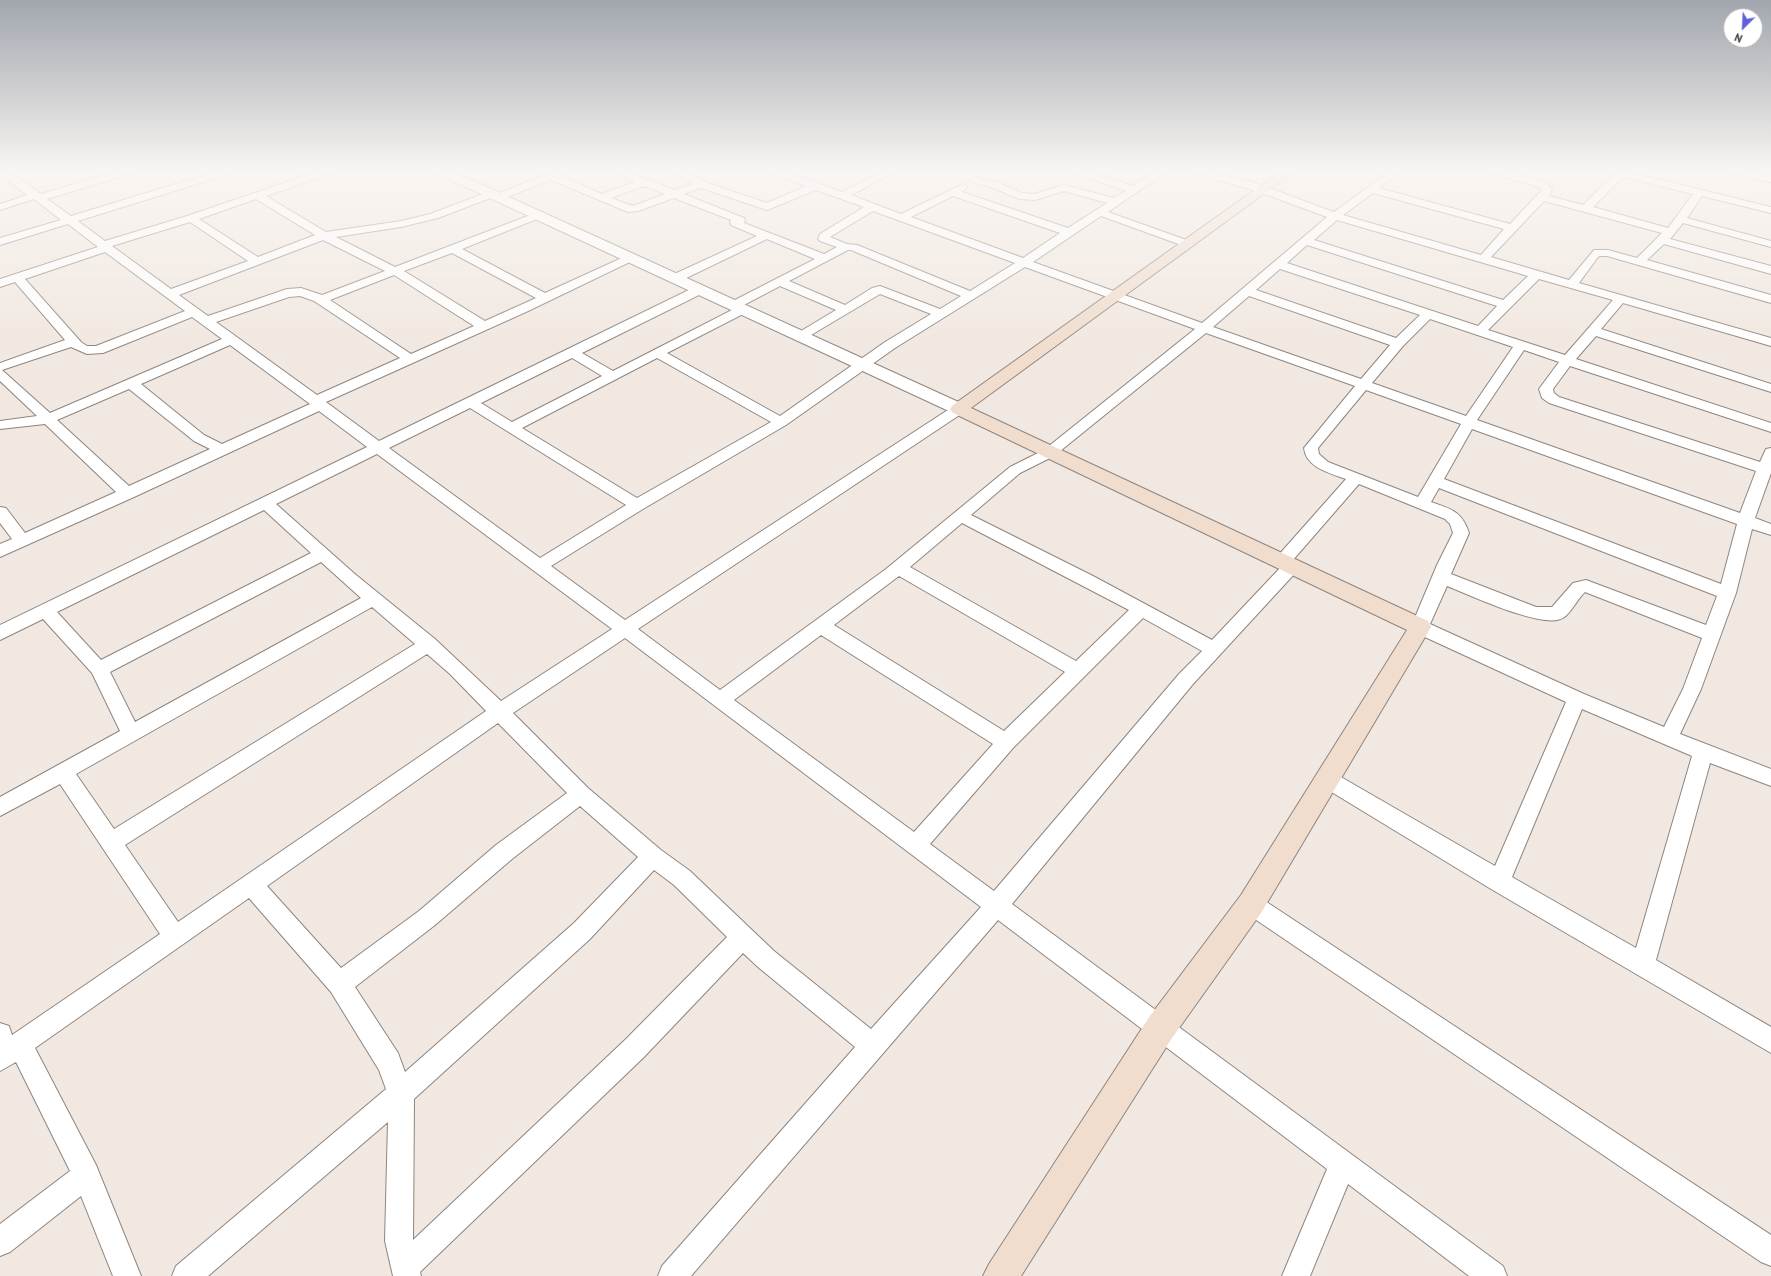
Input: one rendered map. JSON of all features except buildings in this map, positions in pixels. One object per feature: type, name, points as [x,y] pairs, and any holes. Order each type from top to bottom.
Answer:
[{"type":"main road","points":[[1001,1276],[1161,1027],[1252,904],[1420,628],[958,409],[1207,231]]},
{"type":"street","points":[[0,242],[36,231]]},
{"type":"street","points":[[84,231],[625,629],[1161,1027],[1493,1276]]},
{"type":"street","points":[[0,283],[154,231]]},
{"type":"street","points":[[210,231],[256,261]]},
{"type":"street","points":[[315,231],[393,270],[484,326]]},
{"type":"street","points":[[170,294],[324,236],[359,231]]},
{"type":"street","points":[[320,300],[393,270],[497,231]]},
{"type":"street","points":[[571,231],[958,409]]},
{"type":"street","points":[[752,231],[824,258]]},
{"type":"street","points":[[833,231],[824,236],[824,239],[846,247],[854,247],[970,296]]},
{"type":"street","points":[[935,231],[1771,530]]},
{"type":"street","points":[[1064,231],[1068,232]]},
{"type":"street","points":[[1151,231],[1188,244]]},
{"type":"street","points":[[720,700],[898,568],[1015,470],[1049,453],[1204,328],[1318,231]]},
{"type":"street","points":[[1385,231],[1771,342]]},
{"type":"street","points":[[1484,259],[1493,247],[1509,231]]},
{"type":"street","points":[[1650,231],[1771,270]]},
{"type":"street","points":[[1639,262],[1670,231]]},
{"type":"street","points":[[1722,231],[1771,244]]},
{"type":"street","points":[[539,566],[637,506],[781,422],[863,366],[890,345],[1024,263],[1068,232]]},
{"type":"street","points":[[674,279],[765,236]]},
{"type":"street","points":[[1305,241],[1505,305]]},
{"type":"street","points":[[511,428],[657,353],[780,282],[846,247]]},
{"type":"street","points":[[452,248],[545,298]]},
{"type":"street","points":[[1572,284],[1594,255],[1598,252],[1608,253],[1771,298]]},
{"type":"street","points":[[0,551],[128,494],[410,359],[630,258]]},
{"type":"street","points":[[1278,264],[1480,331],[1520,346],[1771,428]]},
{"type":"street","points":[[1480,331],[1537,274]]},
{"type":"street","points":[[18,278],[73,342],[83,349],[98,350],[200,316],[287,293],[301,292],[320,300],[410,359]]},
{"type":"street","points":[[780,282],[828,301],[845,310]]},
{"type":"street","points":[[0,633],[699,290]]},
{"type":"street","points":[[801,337],[880,290],[942,314]]},
{"type":"street","points":[[1247,291],[1398,343]]},
{"type":"street","points":[[1621,298],[1594,331],[1566,361],[1546,389],[1547,395],[1554,400],[1765,469]]},
{"type":"street","points":[[1429,314],[1398,343],[1311,448],[1312,456],[1323,465],[1355,479],[1451,515],[1458,523],[1461,533],[1452,554],[1445,565],[1420,628],[1577,700],[1703,752],[1771,778]]},
{"type":"street","points":[[1594,331],[1771,388]]},
{"type":"street","points":[[0,425],[47,419],[232,340]]},
{"type":"street","points":[[0,367],[73,342]]},
{"type":"street","points":[[1422,504],[1469,422],[1520,346]]},
{"type":"street","points":[[572,352],[612,376]]},
{"type":"street","points":[[657,353],[781,422]]},
{"type":"street","points":[[0,374],[128,494]]},
{"type":"street","points":[[132,384],[199,438],[221,449]]},
{"type":"street","points":[[470,402],[637,506]]},
{"type":"street","points":[[127,1276],[86,1175],[7,1048],[175,937],[498,712],[958,409]]},
{"type":"street","points":[[1669,737],[1692,690],[1727,593],[1746,520],[1771,452]]},
{"type":"street","points":[[672,1276],[997,906],[1186,679],[1214,649],[1287,564],[1355,479]]},
{"type":"street","points":[[1436,481],[1727,593]]},
{"type":"street","points":[[265,503],[457,669],[581,794],[654,857],[682,878],[766,959],[873,1046]]},
{"type":"street","points":[[0,512],[22,541]]},
{"type":"street","points":[[961,516],[1087,580],[1214,649]]},
{"type":"street","points":[[99,669],[323,554]]},
{"type":"street","points":[[898,568],[1078,671]]},
{"type":"street","points":[[1441,577],[1535,613],[1546,614],[1557,614],[1579,587],[1586,586],[1711,634]]},
{"type":"street","points":[[0,807],[374,598]]},
{"type":"street","points":[[916,845],[1006,742],[1141,609]]},
{"type":"street","points":[[46,611],[99,669],[131,734]]},
{"type":"street","points":[[821,626],[1006,742]]},
{"type":"street","points":[[111,842],[429,644]]},
{"type":"street","points":[[1499,882],[1577,700]]},
{"type":"street","points":[[1643,964],[1703,752]]},
{"type":"street","points":[[63,772],[175,937]]},
{"type":"street","points":[[1327,779],[1499,882],[1643,964],[1771,1041]]},
{"type":"street","points":[[339,984],[427,918],[504,852],[581,794]]},
{"type":"street","points":[[186,1276],[401,1093],[498,1004],[582,931],[654,857]]},
{"type":"street","points":[[251,884],[339,984],[389,1062],[401,1093],[399,1241],[406,1272]]},
{"type":"street","points":[[1252,904],[1771,1252]]},
{"type":"street","points":[[406,1272],[635,1048],[743,937]]},
{"type":"street","points":[[1296,1276],[1343,1164]]},
{"type":"street","points":[[0,1242],[86,1175]]}]
